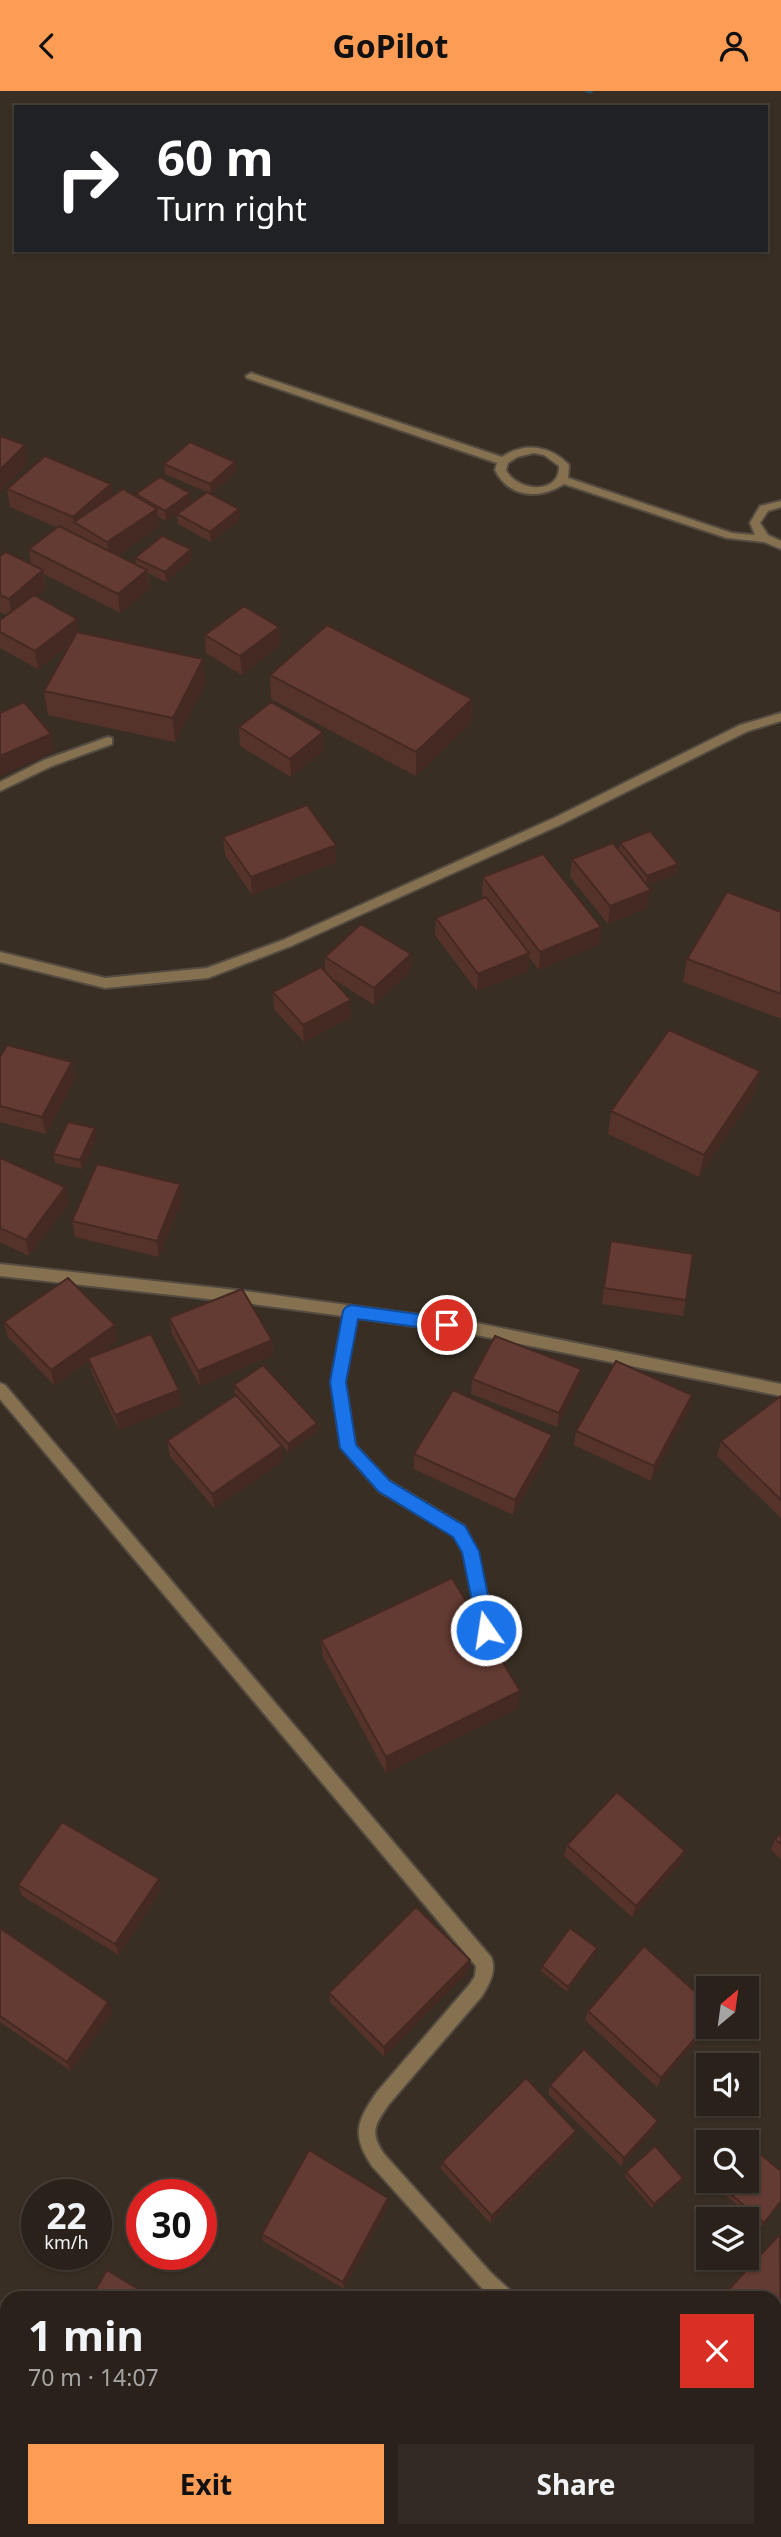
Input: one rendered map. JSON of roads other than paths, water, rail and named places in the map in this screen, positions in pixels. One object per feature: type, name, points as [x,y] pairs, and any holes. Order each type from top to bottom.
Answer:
[{"type":"street","points":[[251,376],[503,461]]},
{"type":"street","points":[[522,451],[547,452],[564,464],[565,473],[562,480],[543,491],[518,489],[501,477],[499,469],[510,454],[522,451]]},
{"type":"street","points":[[562,480],[731,536],[764,539],[781,545]]},
{"type":"street","points":[[764,539],[754,523],[764,508],[781,504]]},
{"type":"street","points":[[0,957],[105,983],[208,973],[287,943],[558,821],[744,728],[781,717]]},
{"type":"street","points":[[0,787],[48,763],[108,741]]},
{"type":"street","points":[[0,1270],[245,1297],[471,1328],[781,1390]]},
{"type":"street","points":[[351,1311],[338,1382],[348,1448],[384,1486],[459,1531],[470,1551],[486,1630]]},
{"type":"street","points":[[0,1389],[485,1962],[483,1979],[476,1990],[383,2097],[367,2123],[366,2142],[396,2181],[498,2291]]}]
